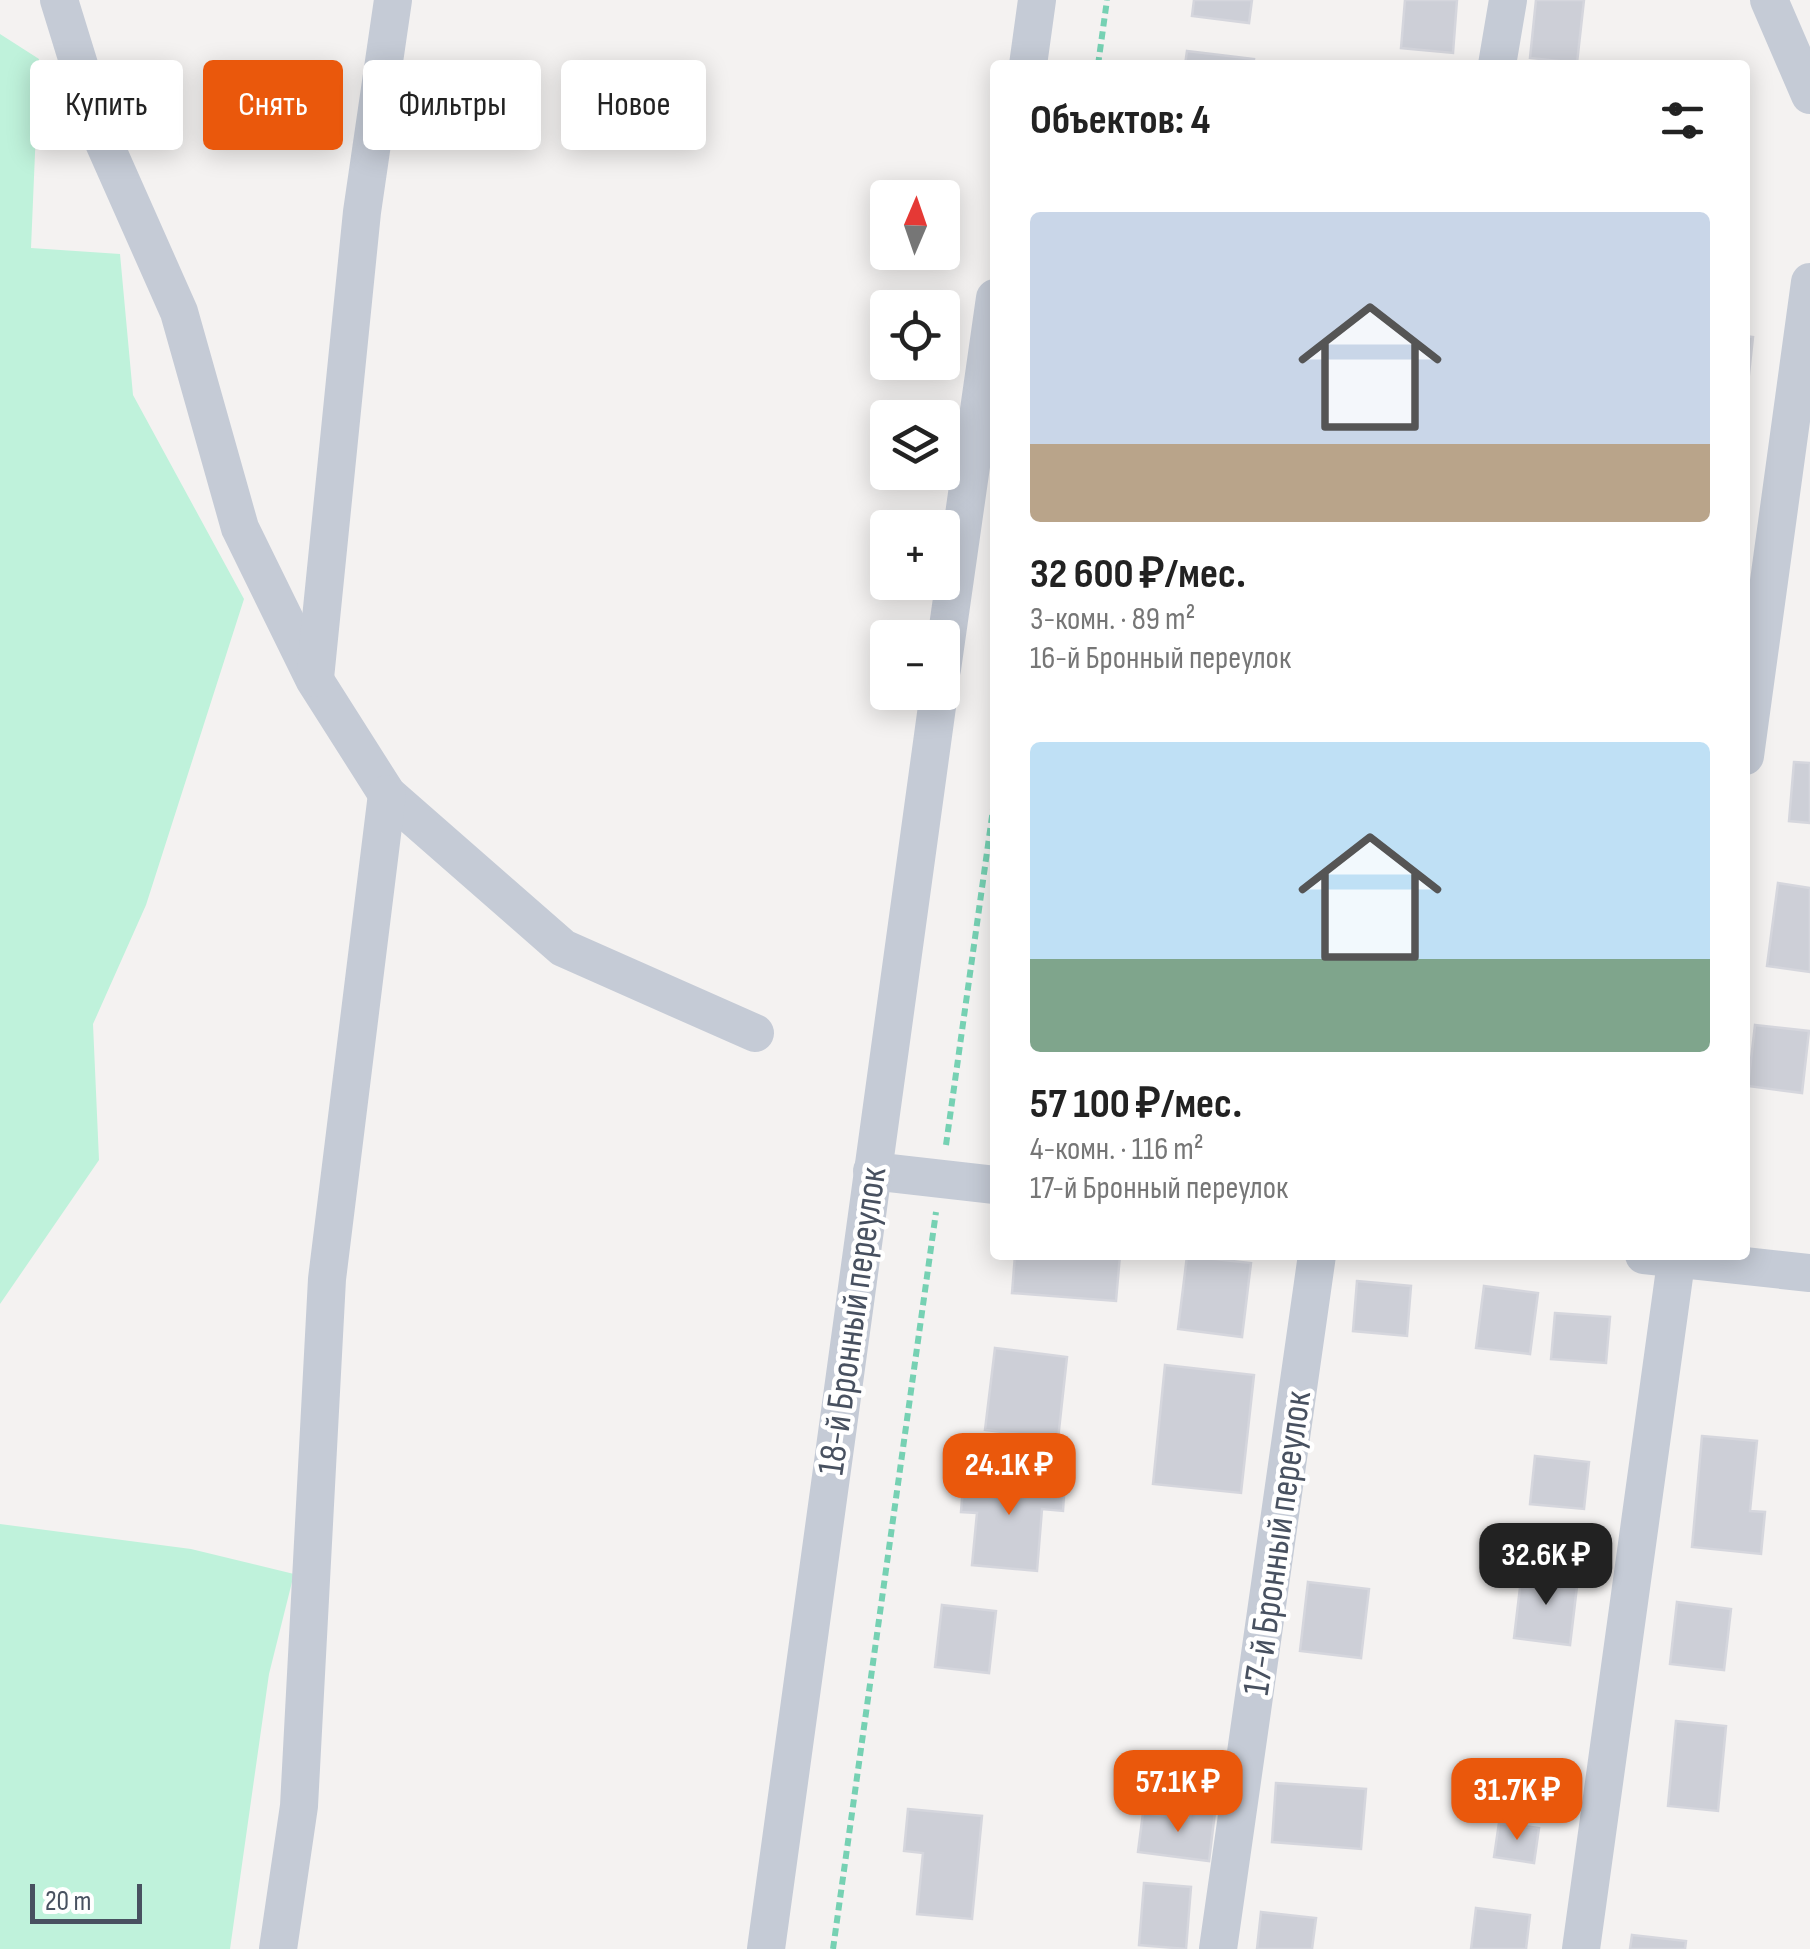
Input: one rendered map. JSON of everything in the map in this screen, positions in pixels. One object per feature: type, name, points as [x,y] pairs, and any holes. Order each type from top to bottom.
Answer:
[{"type":"street","points":[[59,0],[101,136],[179,312],[240,528],[314,678],[387,794],[563,948],[755,1033]]},
{"type":"street","points":[[314,678],[362,212],[393,0]]},
{"type":"street","points":[[1029,60],[1037,0]]},
{"type":"street","points":[[1498,60],[1508,0]]},
{"type":"street","points":[[1768,0],[1800,52],[1810,95]]},
{"type":"street","points":[[1750,720],[1810,282]]},
{"type":"street","points":[[949,620],[990,333]]},
{"type":"street","name":"18-й Бронный переулок","points":[[766,1949],[936,710]]},
{"type":"street","points":[[278,1949],[299,1806],[327,1279],[387,794]]},
{"type":"street","points":[[872,1171],[990,1184]]},
{"type":"street","name":"17-й Бронный переулок","points":[[1218,1949],[1316,1260]]},
{"type":"street","points":[[1582,1949],[1666,1260]]},
{"type":"street","points":[[1700,1260],[1810,1273]]},
{"type":"path","points":[[1099,60],[1107,0]]},
{"type":"path","points":[[834,1949],[990,830]]},
{"type":"green space","points":[[0,34],[39,59],[30,60],[30,150],[35,150],[31,248],[120,254],[133,395],[244,599],[146,905],[93,1024],[99,1160],[0,1304]]},
{"type":"green space","points":[[0,1524],[191,1549],[294,1574],[269,1674],[230,1949],[0,1949]]},
{"type":"building","points":[[1194,0],[1252,0],[1249,23],[1192,16]]},
{"type":"building","points":[[1405,0],[1457,0],[1453,53],[1401,48]]},
{"type":"building","points":[[1536,0],[1584,0],[1577,60],[1530,58]]},
{"type":"building","points":[[1187,51],[1254,59],[1254,60],[1186,60]]},
{"type":"building","points":[[1794,762],[1810,763],[1810,823],[1789,821]]},
{"type":"building","points":[[1778,883],[1810,888],[1810,972],[1767,966]]},
{"type":"building","points":[[1755,1025],[1809,1031],[1802,1093],[1750,1086]]},
{"type":"building","points":[[1015,1260],[1120,1260],[1116,1301],[1012,1293]]},
{"type":"building","points":[[1187,1260],[1251,1263],[1242,1337],[1178,1329]]},
{"type":"building","points":[[1357,1281],[1411,1286],[1407,1336],[1353,1331]]},
{"type":"building","points":[[1484,1286],[1538,1293],[1530,1354],[1476,1348]]},
{"type":"building","points":[[1555,1313],[1610,1317],[1606,1363],[1551,1359]]},
{"type":"building","points":[[995,1348],[1067,1357],[1058,1439],[985,1430]]},
{"type":"building","points":[[1165,1365],[1254,1375],[1241,1493],[1153,1484]]},
{"type":"building","points":[[1702,1436],[1757,1441],[1750,1511],[1765,1512],[1761,1554],[1692,1547]]},
{"type":"building","points":[[1535,1456],[1589,1462],[1584,1509],[1530,1504]]},
{"type":"building","points":[[964,1473],[1065,1481],[1063,1511],[1042,1509],[1037,1571],[972,1565],[977,1513],[961,1512]]},
{"type":"building","points":[[1522,1571],[1578,1578],[1570,1645],[1514,1638]]},
{"type":"building","points":[[1308,1582],[1369,1589],[1361,1658],[1300,1651]]},
{"type":"building","points":[[1677,1602],[1731,1609],[1724,1670],[1670,1664]]},
{"type":"building","points":[[942,1605],[996,1611],[989,1673],[935,1667]]},
{"type":"building","points":[[1676,1721],[1726,1726],[1718,1811],[1668,1806]]},
{"type":"building","points":[[1276,1783],[1366,1789],[1361,1849],[1272,1842]]},
{"type":"building","points":[[908,1809],[982,1816],[972,1919],[917,1914],[923,1853],[904,1851]]},
{"type":"building","points":[[1191,1809],[1215,1812],[1209,1861],[1138,1852],[1143,1813],[1190,1819]]},
{"type":"building","points":[[1499,1823],[1539,1828],[1534,1863],[1494,1857]]},
{"type":"building","points":[[1144,1883],[1191,1887],[1186,1949],[1139,1945]]},
{"type":"building","points":[[1476,1908],[1530,1915],[1526,1949],[1471,1949]]},
{"type":"building","points":[[1261,1912],[1316,1918],[1312,1949],[1257,1949]]},
{"type":"building","points":[[1632,1935],[1686,1941],[1685,1949],[1630,1949]]}]
